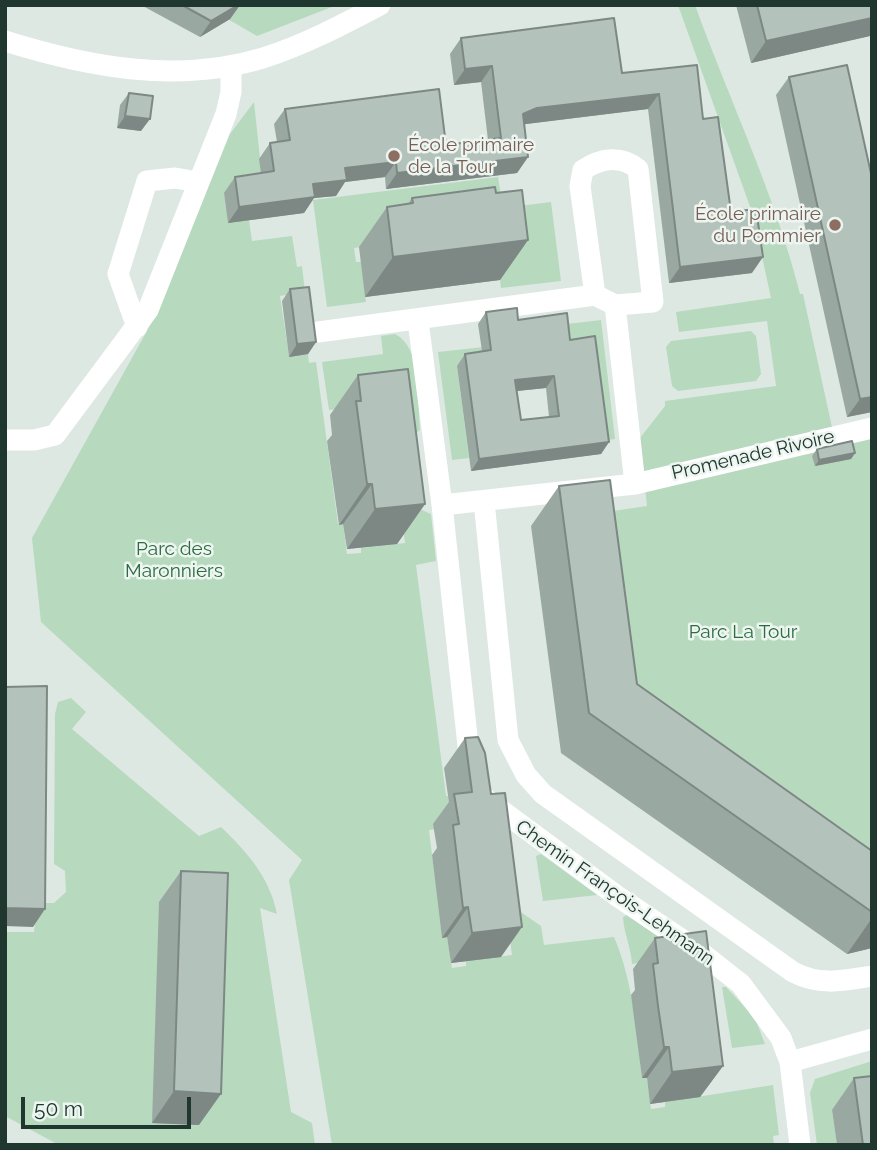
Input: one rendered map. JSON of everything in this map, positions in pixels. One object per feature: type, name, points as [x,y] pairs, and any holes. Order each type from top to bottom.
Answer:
[{"type":"street","points":[[5,41],[79,61],[124,68],[170,71],[230,66],[285,50],[380,5]]},
{"type":"street","points":[[5,440],[34,440],[55,435],[137,327],[156,289],[229,103],[230,66]]},
{"type":"street","points":[[318,332],[418,321],[595,295],[606,298],[615,305],[653,302],[638,169],[630,162],[611,159],[595,162],[583,170],[580,186],[595,295]]},
{"type":"street","points":[[137,327],[118,274],[148,181],[175,178],[198,182]]},
{"type":"street","points":[[442,505],[635,484],[615,305]]},
{"type":"street","name":"Chemin François-Lehmann","points":[[418,321],[442,505],[469,762],[489,804],[699,951],[741,984],[781,1038],[790,1062],[800,1145]]},
{"type":"street","name":"Promenade Rivoire","points":[[635,484],[872,428]]},
{"type":"street","name":"Chemin François-Lehmann","points":[[484,501],[508,740],[526,775],[543,794],[793,972],[809,981],[829,983],[872,976]]},
{"type":"street","points":[[790,1062],[872,1039]]},
{"type":"green space","points":[[224,5],[337,5],[257,36],[214,11]]},
{"type":"green space","name":"Parc La Tour","points":[[678,5],[695,5],[778,220],[800,294],[803,294],[835,441],[872,434],[872,879],[624,714],[599,513],[647,506],[640,438],[665,406],[665,401],[776,386],[767,321],[679,332],[676,312],[771,298],[753,215]]},
{"type":"green space","name":"Parc des Maronniers","points":[[254,102],[264,196],[224,193],[228,222],[249,220],[252,241],[292,236],[297,267],[302,266],[305,292],[280,296],[289,356],[308,354],[309,363],[316,362],[338,524],[343,524],[347,554],[361,553],[361,548],[405,543],[399,500],[431,514],[436,561],[416,565],[446,796],[474,797],[487,821],[429,830],[442,937],[447,937],[452,968],[466,966],[466,961],[512,955],[506,907],[512,906],[541,926],[544,945],[614,937],[630,988],[642,1078],[647,1078],[651,1109],[665,1107],[665,1102],[773,1085],[779,1135],[773,1136],[774,1145],[332,1145],[289,880],[302,860],[41,622],[32,538],[158,311],[230,134]]},
{"type":"green space","points":[[498,177],[503,208],[551,202],[561,281],[501,288],[496,245],[385,244],[354,248],[356,262],[361,262],[366,302],[327,307],[313,200]]},
{"type":"green space","points":[[601,320],[615,439],[599,441],[587,349],[457,366],[469,458],[452,460],[438,352],[530,342],[559,325]]},
{"type":"green space","points":[[751,331],[756,336],[761,374],[756,381],[678,391],[672,386],[666,347],[671,341]]},
{"type":"green space","points":[[395,334],[404,341],[410,351],[417,376],[420,430],[403,442],[343,408],[329,410],[322,362],[383,354],[381,336]]},
{"type":"green space","points":[[71,698],[86,712],[72,729],[199,836],[221,827],[249,856],[263,878],[277,914],[260,908],[291,1112],[312,1123],[315,1145],[59,1145],[5,1116],[5,932],[34,932],[37,903],[54,903],[66,892],[65,871],[54,864],[55,714],[58,702]]},
{"type":"green space","points":[[541,854],[597,895],[543,901],[536,856]]},
{"type":"green space","points":[[627,915],[683,954],[632,964],[623,917]]},
{"type":"green space","points":[[722,987],[726,987],[755,1018],[765,1044],[732,1048]]},
{"type":"green space","points":[[872,1061],[872,1105],[832,1110],[837,1145],[817,1145],[810,1093],[815,1079]]},
{"type":"building","points":[[182,5],[238,5],[211,21]]},
{"type":"building","points":[[757,5],[872,5],[872,18],[766,41]]},
{"type":"building","points":[[614,18],[622,73],[697,65],[703,119],[718,117],[731,212],[756,209],[763,257],[680,267],[659,94],[537,108],[523,114],[528,157],[397,173],[396,162],[345,168],[347,180],[313,184],[315,197],[239,207],[235,177],[274,171],[270,143],[290,140],[285,109],[439,89],[446,145],[501,138],[492,66],[465,69],[461,38]]},
{"type":"building","points":[[847,65],[872,178],[872,397],[860,399],[789,77]]},
{"type":"building","points":[[129,93],[153,96],[150,119],[125,116]]},
{"type":"building","points":[[495,187],[496,193],[522,190],[528,240],[393,257],[387,207],[413,203],[412,198]]},
{"type":"building","points":[[309,287],[316,342],[297,344],[290,289]]},
{"type":"building","points":[[517,308],[518,320],[567,313],[570,340],[595,336],[609,442],[479,459],[465,354],[491,350],[486,312]],"holes":[[[554,376],[559,416],[521,420],[515,380]]]},
{"type":"building","points":[[408,369],[425,504],[375,509],[372,484],[367,484],[356,401],[361,401],[358,375]]},
{"type":"building","points":[[852,441],[855,453],[819,460],[817,449]]},
{"type":"building","points":[[610,480],[637,684],[872,851],[872,912],[589,713],[559,486]]},
{"type":"building","points":[[47,686],[45,909],[5,908],[5,687]]},
{"type":"building","points":[[478,737],[485,753],[491,794],[505,793],[522,927],[472,933],[468,907],[463,908],[453,825],[459,824],[454,794],[472,792],[465,738]]},
{"type":"building","points":[[181,871],[228,873],[221,1094],[174,1091]]},
{"type":"building","points":[[706,931],[723,1066],[672,1072],[669,1047],[664,1047],[658,1006],[653,964],[658,963],[655,938]]},
{"type":"building","points":[[872,1076],[872,1145],[863,1145],[854,1078]]},
{"type":"place","name":"École primaire de la Tour","points":[[394,156]]},
{"type":"place","name":"École primaire du Pommier","points":[[835,225]]}]
